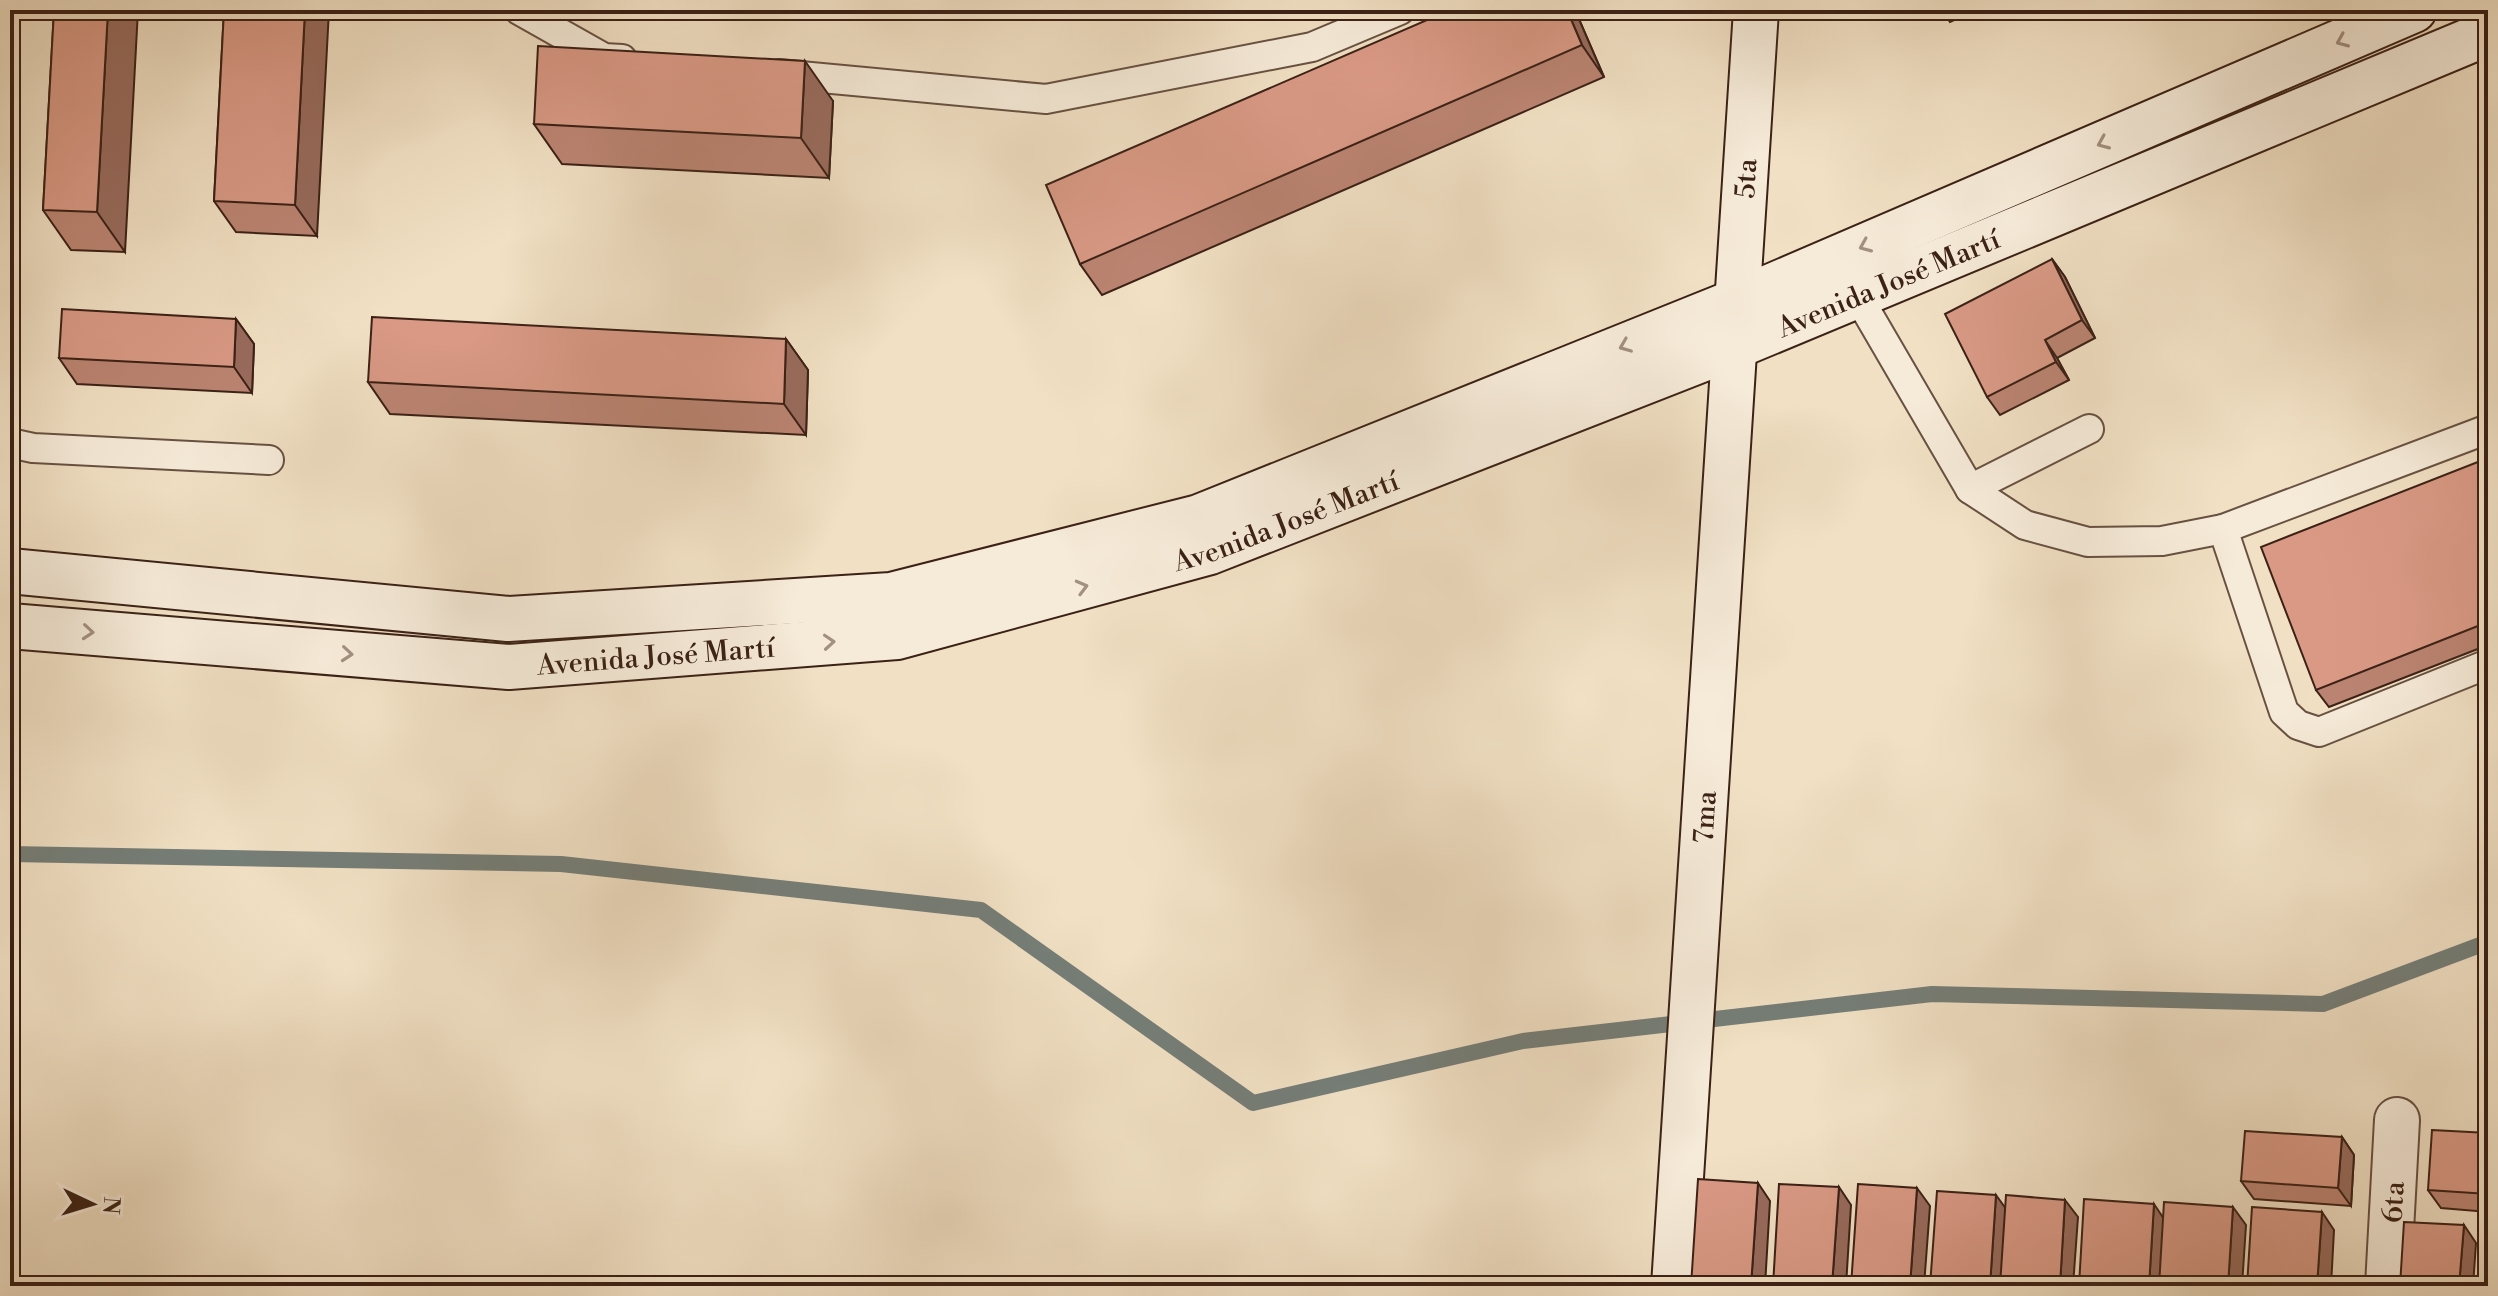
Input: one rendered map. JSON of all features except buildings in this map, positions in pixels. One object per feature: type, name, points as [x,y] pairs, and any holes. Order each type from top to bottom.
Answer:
[{"type":"main road","name":"5ta","points":[[1734,347],[1756,10]]},
{"type":"main road","name":"Avenida José Martí","points":[[10,571],[508,619],[891,595],[1199,517],[1737,301],[2414,10]]},
{"type":"main road","name":"Avenida José Martí","points":[[10,626],[509,667],[897,637],[1210,552],[1734,347],[2488,33]]},
{"type":"main road","name":"7ma","points":[[1674,1286],[1734,347]]},
{"type":"main road","name":"6ta","points":[[2388,1286],[2397,1120]]},
{"type":"lane","points":[[519,10],[604,58],[651,62]]},
{"type":"lane","points":[[746,71],[1046,99],[1312,47],[1400,10]]},
{"type":"lane","points":[[1857,295],[1970,489],[2025,525],[2088,542],[2162,541],[2223,529],[2488,429]]},
{"type":"lane","points":[[1970,489],[2089,429]]},
{"type":"lane","points":[[10,443],[33,448],[269,460]]},
{"type":"lane","points":[[2223,529],[2284,712],[2298,725],[2319,732],[2488,664]]},
{"type":"waterway","points":[[10,854],[561,864],[981,910],[1253,1103],[1523,1041],[1932,994],[2323,1004],[2488,942]]}]
